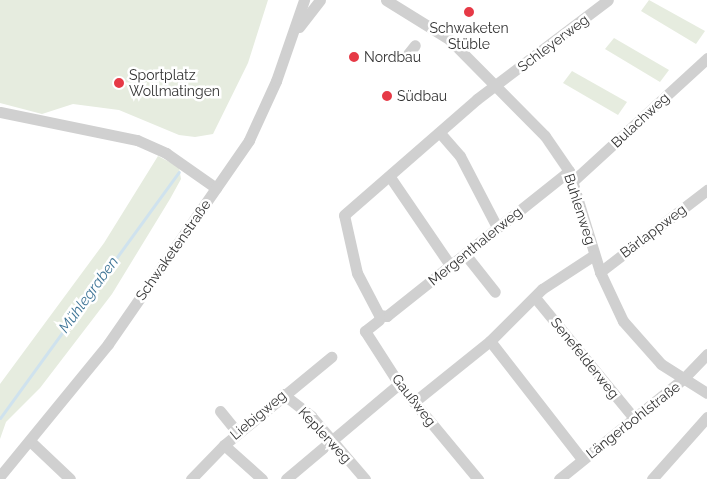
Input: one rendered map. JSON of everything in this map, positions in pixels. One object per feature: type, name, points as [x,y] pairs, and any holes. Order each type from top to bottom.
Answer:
[{"type":"street","name":"Schwaketenstraße","points":[[0,476],[108,344],[249,140],[294,35],[304,0]]},
{"type":"street","points":[[294,35],[320,0]]},
{"type":"street","name":"Buhlenweg","points":[[386,0],[429,24],[498,86],[545,136],[571,176],[600,272],[623,321],[640,343],[683,379],[707,393]]},
{"type":"street","name":"Schleyerweg","points":[[379,318],[357,273],[344,215],[440,132],[608,0]]},
{"type":"street","name":"Bulachweg","points":[[571,176],[707,58]]},
{"type":"street","points":[[0,112],[137,140],[166,153],[216,188]]},
{"type":"street","points":[[440,132],[460,156],[497,227]]},
{"type":"street","name":"Mergenthalerweg","points":[[379,318],[387,316],[497,227],[571,176]]},
{"type":"street","points":[[390,177],[450,266]]},
{"type":"street","name":"Bärlappweg","points":[[600,272],[707,190]]},
{"type":"street","points":[[464,254],[495,292]]},
{"type":"street","points":[[414,402],[536,300],[542,289],[594,255]]},
{"type":"street","name":"Senefelderweg","points":[[536,300],[633,417]]},
{"type":"street","name":"Gaußweg","points":[[379,318],[365,331],[400,384],[478,479]]},
{"type":"street","points":[[490,340],[582,460]]},
{"type":"street","name":"Längerbohlstraße","points":[[559,479],[633,417],[683,379],[707,354]]},
{"type":"street","name":"Liebigweg","points":[[191,479],[224,445],[283,394],[331,357]]},
{"type":"street","points":[[286,479],[400,384]]},
{"type":"street","name":"Keplerweg","points":[[283,394],[333,441],[365,479]]},
{"type":"street","points":[[220,410],[238,433]]},
{"type":"street","points":[[652,479],[707,416]]},
{"type":"street","points":[[30,441],[70,479]]},
{"type":"street","points":[[224,445],[262,479]]},
{"type":"shaded area","name":"Sportplatz Wollmatingen","points":[[0,0],[268,0],[248,63],[213,134],[195,137],[179,135],[119,110],[73,104],[42,114],[0,103]]},
{"type":"shaded area","points":[[649,0],[705,31],[696,44],[641,11]]},
{"type":"shaded area","points":[[614,38],[669,70],[660,82],[605,49]]},
{"type":"shaded area","points":[[572,71],[627,102],[618,115],[563,83]]},
{"type":"shaded area","points":[[158,156],[179,167],[181,179],[170,199],[112,294],[40,388],[6,422],[0,439],[0,384],[104,243]]},
{"type":"waterway","name":"Mühlegraben","points":[[0,418],[179,172]]},
{"type":"place","name":"Schwaketen Stüble","points":[[469,12]]},
{"type":"place","name":"Nordbau","points":[[354,57]]},
{"type":"place","name":"Sportplatz Wollmatingen","points":[[119,83]]},
{"type":"place","name":"Südbau","points":[[387,96]]}]
